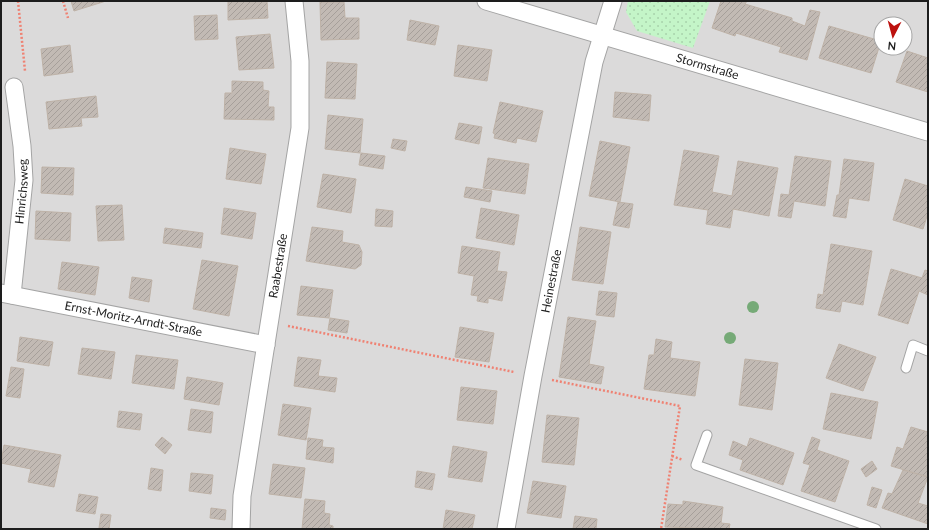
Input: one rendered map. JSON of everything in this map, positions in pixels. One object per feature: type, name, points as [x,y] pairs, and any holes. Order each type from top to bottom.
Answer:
[{"type":"street","name":"Raabestraße","points":[[241,529],[242,496],[300,128],[300,61],[294,1]]},
{"type":"street","name":"Stormstraße","points":[[486,1],[603,34],[928,132]]},
{"type":"street","name":"Heinestraße","points":[[506,529],[533,376],[594,62],[612,1]]},
{"type":"street","name":"Hinrichsweg","points":[[7,294],[24,180],[22,146],[14,87]]},
{"type":"street","name":"Ernst-Moritz-Arndt-Straße","points":[[7,294],[266,345]]},
{"type":"lane","points":[[906,368],[913,345],[928,350]]},
{"type":"lane","points":[[707,435],[696,465],[876,529]]},
{"type":"path","points":[[14,87],[26,79],[18,1]]},
{"type":"path","points":[[63,1],[68,18]]},
{"type":"path","points":[[270,322],[680,406],[661,529]]},
{"type":"shaded area","points":[[1,1],[928,1],[928,529],[1,529]]},
{"type":"green space","points":[[628,1],[710,1],[693,48],[637,31],[626,12]]},
{"type":"building","points":[[71,1],[106,1],[74,11]]},
{"type":"building","points":[[228,1],[267,1],[268,18],[228,20]]},
{"type":"building","points":[[721,1],[747,1],[745,4],[792,18],[792,21],[805,26],[810,10],[820,12],[807,60],[779,52],[781,47],[736,33],[735,36],[712,28]]},
{"type":"building","points":[[320,2],[344,2],[345,18],[359,18],[359,39],[321,40]]},
{"type":"building","points":[[217,15],[218,39],[195,40],[194,16]]},
{"type":"building","points":[[410,20],[439,26],[435,45],[407,40]]},
{"type":"building","points":[[829,26],[873,39],[873,56],[876,56],[871,73],[819,58]]},
{"type":"building","points":[[270,34],[274,68],[239,70],[236,37]]},
{"type":"building","points":[[70,45],[73,72],[44,76],[41,49]]},
{"type":"building","points":[[458,45],[492,50],[487,81],[454,76]]},
{"type":"building","points":[[913,53],[928,58],[928,92],[896,82],[905,56],[913,56]]},
{"type":"building","points":[[327,62],[357,64],[355,99],[325,98]]},
{"type":"building","points":[[232,81],[263,82],[263,90],[269,91],[268,107],[274,107],[274,120],[224,119],[225,93],[232,93]]},
{"type":"building","points":[[615,92],[651,95],[649,121],[613,117]]},
{"type":"building","points":[[96,96],[98,117],[81,118],[82,126],[49,129],[46,102]]},
{"type":"building","points":[[500,102],[543,111],[536,142],[517,138],[516,143],[494,138],[495,134],[493,133]]},
{"type":"building","points":[[328,115],[363,119],[360,153],[325,149]]},
{"type":"building","points":[[459,123],[482,127],[479,144],[455,139]]},
{"type":"building","points":[[393,139],[407,141],[405,151],[391,148]]},
{"type":"building","points":[[600,141],[630,147],[620,202],[589,196]]},
{"type":"building","points":[[230,148],[266,154],[261,184],[226,179]]},
{"type":"building","points":[[684,150],[719,156],[712,192],[732,196],[738,161],[778,168],[769,216],[733,209],[730,228],[706,224],[708,210],[674,205]]},
{"type":"building","points":[[361,153],[385,156],[383,169],[359,165]]},
{"type":"building","points":[[795,156],[831,161],[825,206],[794,201],[791,218],[778,216],[781,194],[789,195]]},
{"type":"building","points":[[488,158],[529,164],[525,194],[483,188]]},
{"type":"building","points":[[844,159],[874,163],[869,201],[849,198],[846,218],[833,216],[837,195],[839,195]]},
{"type":"building","points":[[42,167],[74,168],[73,195],[41,193]]},
{"type":"building","points":[[323,174],[356,179],[351,213],[317,207]]},
{"type":"building","points":[[905,179],[928,186],[928,213],[923,229],[893,220]]},
{"type":"building","points":[[466,187],[492,191],[490,202],[464,197]]},
{"type":"building","points":[[618,202],[633,204],[629,228],[613,225]]},
{"type":"building","points":[[122,205],[124,240],[98,241],[96,206]]},
{"type":"building","points":[[224,208],[256,213],[252,239],[221,234]]},
{"type":"building","points":[[481,208],[519,215],[514,245],[476,238]]},
{"type":"building","points":[[376,209],[393,211],[392,227],[375,226]]},
{"type":"building","points":[[36,211],[71,213],[70,241],[35,239]]},
{"type":"building","points":[[312,227],[343,231],[342,242],[359,245],[362,252],[361,265],[355,269],[306,261]]},
{"type":"building","points":[[580,227],[611,232],[603,284],[572,280]]},
{"type":"building","points":[[165,228],[203,233],[201,248],[163,243]]},
{"type":"building","points":[[831,244],[872,251],[863,305],[842,301],[840,312],[816,308],[818,294],[823,295]]},
{"type":"building","points":[[462,246],[500,252],[497,271],[507,272],[502,301],[488,298],[488,303],[477,301],[478,296],[471,295],[474,276],[458,273]]},
{"type":"building","points":[[202,260],[238,266],[229,316],[193,309]]},
{"type":"building","points":[[62,262],[99,267],[95,295],[58,289]]},
{"type":"building","points":[[891,269],[922,278],[925,270],[928,271],[928,295],[919,291],[908,324],[878,315]]},
{"type":"building","points":[[132,277],[152,280],[149,302],[129,298]]},
{"type":"building","points":[[301,286],[333,290],[329,318],[297,315]]},
{"type":"building","points":[[599,291],[617,293],[614,317],[596,315]]},
{"type":"building","points":[[568,317],[596,321],[589,364],[604,367],[601,384],[559,377]]},
{"type":"building","points":[[330,318],[349,321],[347,333],[328,330]]},
{"type":"building","points":[[460,327],[494,333],[489,362],[455,357]]},
{"type":"building","points":[[20,337],[53,342],[49,366],[17,361]]},
{"type":"building","points":[[656,339],[672,342],[670,358],[700,362],[695,396],[644,389],[649,355],[654,355]]},
{"type":"building","points":[[839,344],[876,357],[863,391],[826,378]]},
{"type":"building","points":[[82,348],[115,352],[111,379],[78,374]]},
{"type":"building","points":[[136,355],[178,360],[174,389],[132,383]]},
{"type":"building","points":[[298,357],[321,360],[318,376],[337,378],[335,392],[294,386]]},
{"type":"building","points":[[745,359],[778,363],[772,410],[739,405]]},
{"type":"building","points":[[11,367],[24,369],[20,398],[6,396]]},
{"type":"building","points":[[187,377],[223,383],[219,405],[184,399]]},
{"type":"building","points":[[461,387],[497,391],[493,424],[457,420]]},
{"type":"building","points":[[831,393],[878,402],[871,439],[823,429]]},
{"type":"building","points":[[283,404],[311,408],[306,440],[278,435]]},
{"type":"building","points":[[191,409],[213,412],[211,433],[188,430]]},
{"type":"building","points":[[119,411],[142,414],[140,430],[117,427]]},
{"type":"building","points":[[547,415],[579,418],[574,465],[542,462]]},
{"type":"building","points":[[911,427],[928,432],[928,477],[891,466],[897,447],[903,449]]},
{"type":"building","points":[[162,437],[172,445],[165,454],[155,445]]},
{"type":"building","points":[[812,437],[820,440],[817,450],[849,461],[835,502],[801,491],[810,465],[803,463]]},
{"type":"building","points":[[308,438],[323,440],[322,447],[334,448],[333,463],[306,459]]},
{"type":"building","points":[[750,438],[794,453],[783,485],[740,470],[743,460],[729,455],[733,441],[747,447]]},
{"type":"building","points":[[4,445],[61,455],[54,487],[28,482],[31,469],[1,463]]},
{"type":"building","points":[[453,446],[487,452],[482,482],[448,477]]},
{"type":"building","points":[[872,461],[877,469],[866,477],[861,469]]},
{"type":"building","points":[[273,464],[305,468],[301,498],[269,494]]},
{"type":"building","points":[[151,468],[163,470],[161,491],[148,489]]},
{"type":"building","points":[[903,470],[928,477],[918,503],[928,506],[928,524],[882,508],[888,493],[892,494]]},
{"type":"building","points":[[417,471],[435,474],[432,490],[415,487]]},
{"type":"building","points":[[191,473],[213,475],[211,494],[189,491]]},
{"type":"building","points":[[533,481],[566,486],[561,518],[527,513]]},
{"type":"building","points":[[872,487],[882,490],[876,508],[867,505]]},
{"type":"building","points":[[79,494],[98,497],[95,514],[76,511]]},
{"type":"building","points":[[305,499],[325,501],[324,513],[330,514],[329,525],[333,526],[333,529],[302,529]]},
{"type":"building","points":[[683,501],[723,507],[721,523],[730,524],[729,529],[665,527],[668,504],[683,505]]},
{"type":"building","points":[[211,508],[226,510],[225,520],[210,518]]},
{"type":"building","points":[[446,510],[475,515],[472,529],[443,529]]},
{"type":"building","points":[[101,514],[111,515],[109,529],[99,528]]},
{"type":"building","points":[[575,516],[597,519],[596,529],[573,529]]}]
